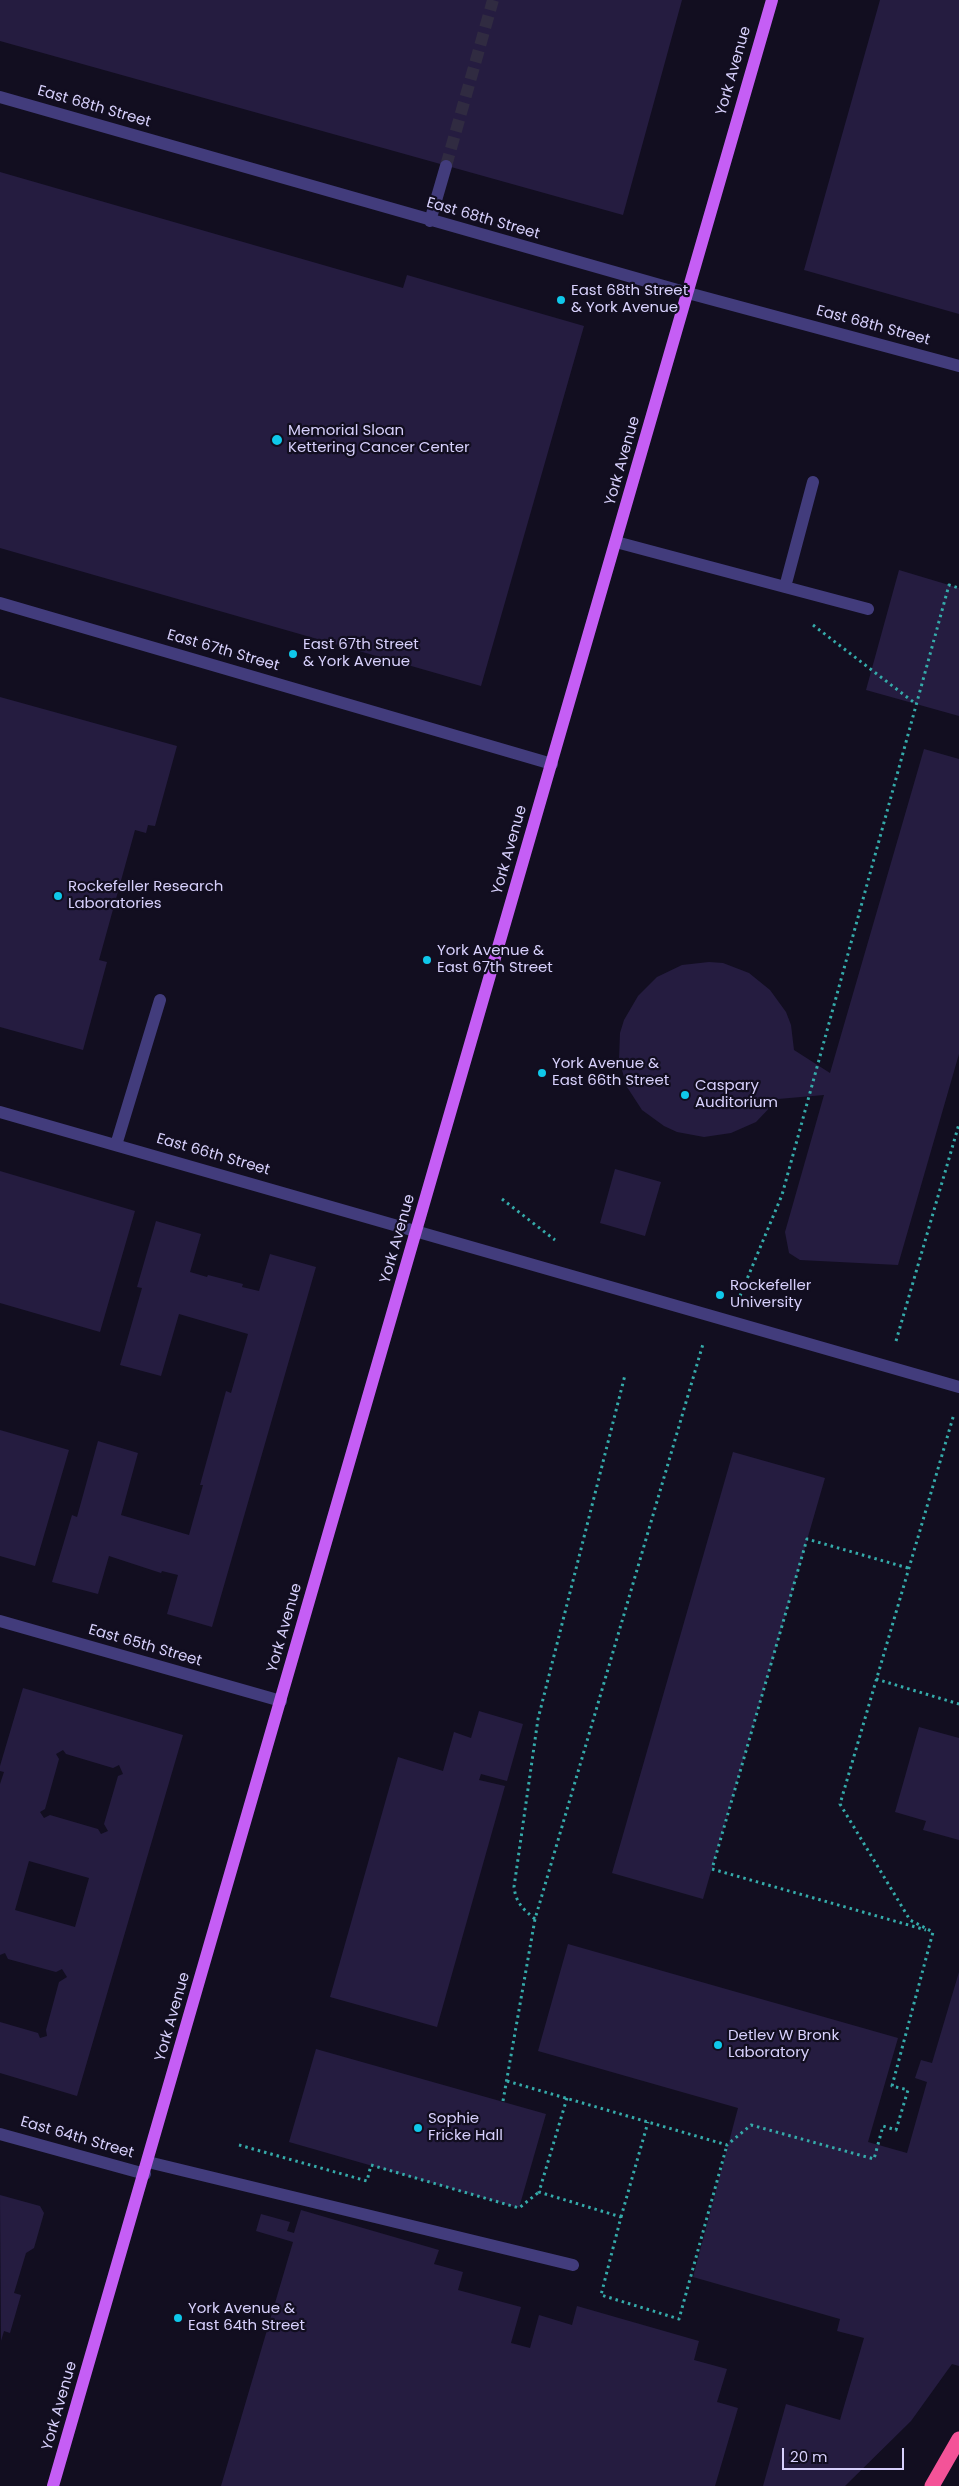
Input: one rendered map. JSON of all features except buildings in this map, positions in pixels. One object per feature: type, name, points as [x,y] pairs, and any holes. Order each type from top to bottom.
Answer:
[{"type":"highway","points":[[932,2485],[959,2439]]},
{"type":"main road","name":"York Avenue","points":[[54,2486],[772,0]]},
{"type":"street","name":"East 68th Street","points":[[0,97],[430,221],[959,366]]},
{"type":"street","points":[[430,221],[446,166]]},
{"type":"street","points":[[785,587],[813,482]]},
{"type":"street","points":[[616,542],[868,610]]},
{"type":"street","name":"East 67th Street","points":[[0,603],[552,764]]},
{"type":"street","points":[[116,1145],[160,1000]]},
{"type":"street","name":"East 66th Street","points":[[0,1112],[417,1230],[959,1387]]},
{"type":"street","name":"East 65th Street","points":[[0,1621],[281,1702]]},
{"type":"street","name":"East 64th Street","points":[[0,2134],[573,2265]]},
{"type":"path","points":[[739,1296],[782,1194],[949,585],[959,588]]},
{"type":"path","points":[[807,620],[916,704]]},
{"type":"path","points":[[896,1344],[959,1124]]},
{"type":"path","points":[[503,2101],[535,1919],[704,1341]]},
{"type":"path","points":[[535,1919],[521,1908],[516,1898],[514,1887],[538,1718],[625,1375]]},
{"type":"path","points":[[932,1932],[910,1920],[840,1804],[955,1413]]},
{"type":"path","points":[[908,1568],[807,1539],[712,1869],[932,1932]]},
{"type":"path","points":[[876,1679],[959,1704]]},
{"type":"path","points":[[648,2122],[600,2295],[679,2319],[728,2145],[751,2125],[874,2159],[883,2126],[896,2130],[908,2090],[892,2086],[932,1932]]},
{"type":"path","points":[[507,2081],[728,2145]]},
{"type":"path","points":[[238,2145],[367,2181],[371,2165],[519,2208],[539,2192],[567,2098]]},
{"type":"path","points":[[539,2192],[621,2217]]},
{"type":"tunnel","points":[[446,166],[493,0]]},
{"type":"place","name":"East 68th Street & York Avenue","points":[[561,300]]},
{"type":"place","name":"Memorial Sloan Kettering Cancer Center","points":[[277,440]]},
{"type":"place","name":"East 67th Street & York Avenue","points":[[293,654]]},
{"type":"place","name":"Rockefeller Research Laboratories","points":[[58,896]]},
{"type":"place","name":"York Avenue & East 67th Street","points":[[427,960]]},
{"type":"place","name":"York Avenue & East 66th Street","points":[[542,1073]]},
{"type":"place","name":"Caspary Auditorium","points":[[685,1095]]},
{"type":"place","name":"Rockefeller University","points":[[720,1295]]},
{"type":"place","name":"Detlev W Bronk Laboratory","points":[[718,2045]]},
{"type":"place","name":"Sophie Fricke Hall","points":[[418,2128]]},
{"type":"place","name":"York Avenue & East 64th Street","points":[[178,2318]]}]
